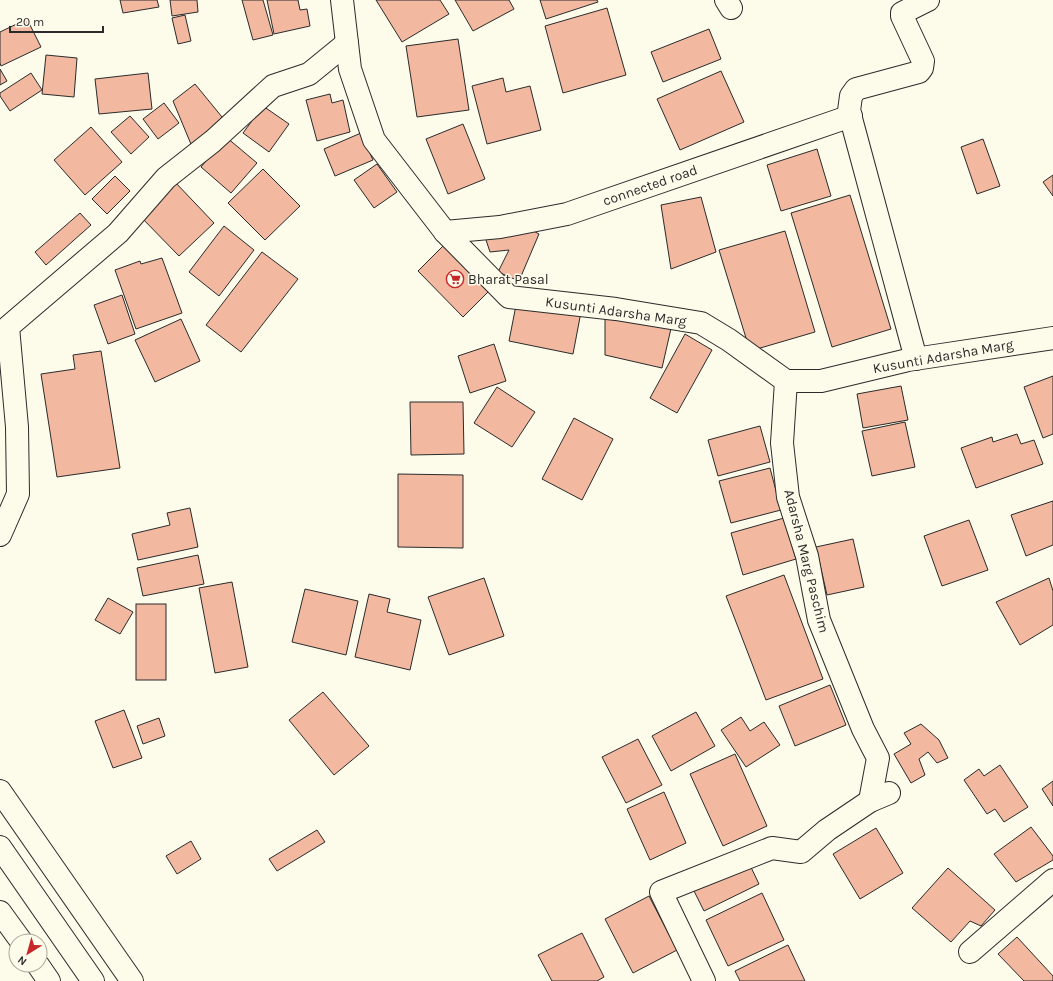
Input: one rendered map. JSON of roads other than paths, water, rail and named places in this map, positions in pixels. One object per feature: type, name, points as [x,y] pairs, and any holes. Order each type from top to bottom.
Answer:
[{"type":"main road","name":"Kusunti Adarsha Marg","points":[[342,0],[350,69],[374,140],[445,232],[510,297],[616,309],[701,323],[729,340],[786,381],[821,381],[916,359],[1053,338]]},
{"type":"main road","points":[[916,359],[849,111],[852,96],[856,89],[918,72],[922,68],[923,61],[902,16],[902,13],[928,0]]},
{"type":"main road","points":[[0,535],[18,494],[18,427],[8,327],[118,233],[166,178],[213,141],[273,86],[309,74],[347,43]]},
{"type":"main road","name":"connected road","points":[[445,232],[500,227],[566,214],[851,116]]},
{"type":"main road","name":"Adarsha Marg Paschim","points":[[704,981],[661,892],[772,848],[801,852],[827,830],[880,797],[878,758],[863,729],[820,620],[807,556],[788,497],[782,443],[786,381]]},
{"type":"main road","points":[[0,791],[132,981]]},
{"type":"main road","points":[[0,847],[94,981]]},
{"type":"main road","points":[[970,952],[1053,880]]},
{"type":"main road","points":[[0,912],[15,933]]},
{"type":"place","name":"Bharat Pasal","points":[[455,279]]}]
